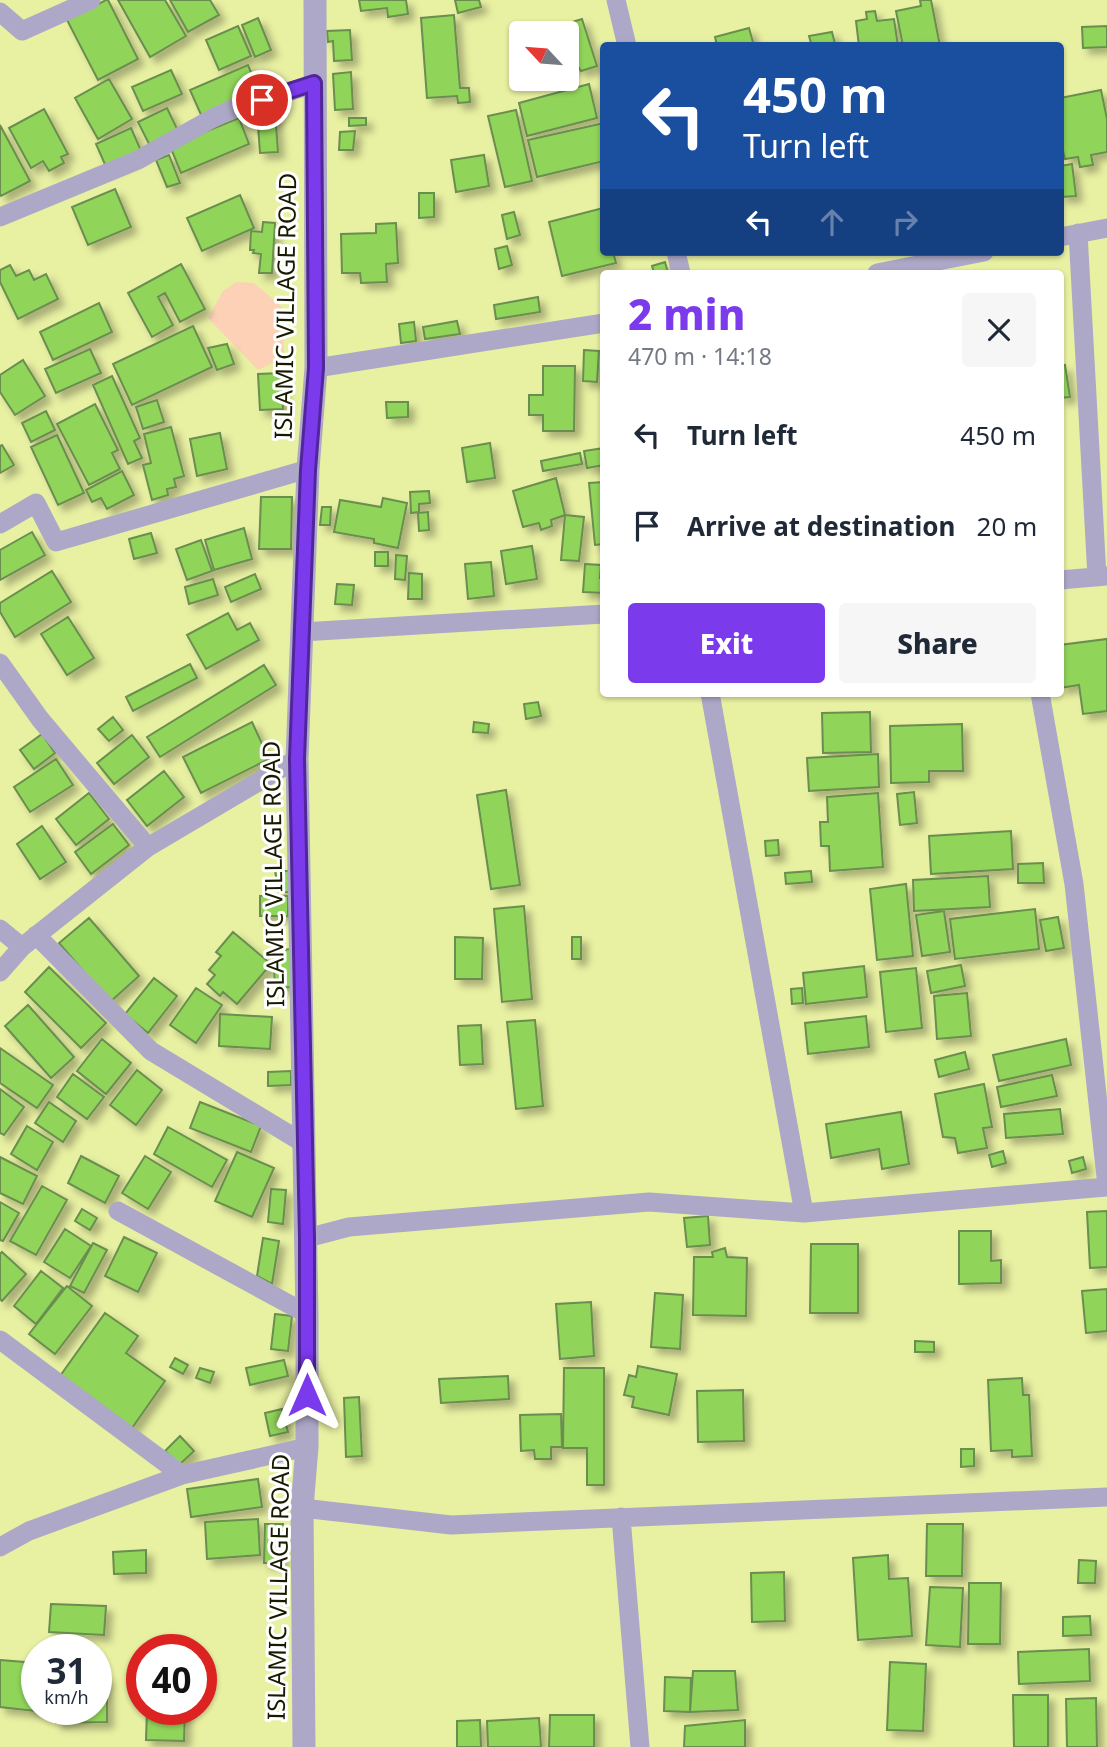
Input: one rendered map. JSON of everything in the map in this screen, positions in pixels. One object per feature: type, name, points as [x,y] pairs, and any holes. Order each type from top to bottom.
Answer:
[{"type":"street","points":[[0,12],[22,31],[91,0]]},
{"type":"street","name":"ISLAMIC VILLAGE ROAD","points":[[304,1747],[302,1508],[307,1447],[307,1238],[297,759],[308,470],[316,368],[315,0]]},
{"type":"street","points":[[616,0],[626,42]]},
{"type":"street","points":[[0,217],[138,160],[235,108],[314,83]]},
{"type":"street","points":[[1064,580],[1102,577],[1069,235],[1107,228]]},
{"type":"street","points":[[892,270],[964,256]]},
{"type":"street","points":[[316,368],[600,324]]},
{"type":"street","points":[[0,524],[36,503],[56,542],[308,470]]},
{"type":"street","points":[[302,632],[600,614]]},
{"type":"street","points":[[0,663],[40,719],[148,847]]},
{"type":"street","points":[[711,697],[804,1213]]},
{"type":"street","points":[[307,1238],[349,1227],[649,1202],[804,1213],[1107,1186],[1074,884],[1041,697]]},
{"type":"street","points":[[0,972],[29,941],[148,847],[297,759]]},
{"type":"street","points":[[0,929],[29,941],[151,1051],[305,1144]]},
{"type":"street","points":[[118,1211],[307,1314]]},
{"type":"street","points":[[0,1340],[183,1475]]},
{"type":"street","points":[[0,1546],[29,1531],[183,1475],[307,1447]]},
{"type":"street","points":[[302,1508],[451,1525],[1107,1497]]},
{"type":"street","points":[[621,1517],[639,1747]]},
{"type":"shaded area","points":[[236,282],[254,283],[282,307],[284,357],[258,370],[208,318],[223,291]]},
{"type":"building","points":[[106,0],[138,59],[98,80],[67,20]]},
{"type":"building","points":[[118,0],[165,0],[186,36],[150,57]]},
{"type":"building","points":[[170,0],[210,0],[219,15],[188,32]]},
{"type":"building","points":[[359,0],[406,0],[408,14],[388,17],[387,8],[361,11]]},
{"type":"building","points":[[455,0],[479,0],[481,7],[458,13]]},
{"type":"building","points":[[920,0],[931,0],[939,42],[902,42],[896,11],[921,6]]},
{"type":"building","points":[[875,11],[877,21],[894,19],[897,42],[859,42],[856,21],[867,19],[866,12]]},
{"type":"building","points":[[454,15],[460,88],[469,88],[470,102],[458,103],[457,96],[427,98],[421,18]]},
{"type":"building","points":[[258,18],[271,50],[255,57],[242,25]]},
{"type":"building","points":[[582,19],[597,66],[581,71],[579,21],[575,21]]},
{"type":"building","points":[[238,26],[251,56],[219,70],[206,40]]},
{"type":"building","points":[[1107,26],[1107,47],[1083,48],[1082,27]]},
{"type":"building","points":[[749,28],[753,42],[716,42],[715,37]]},
{"type":"building","points":[[350,30],[352,60],[334,61],[333,41],[328,42],[327,31]]},
{"type":"building","points":[[832,32],[834,42],[811,42],[809,36]]},
{"type":"building","points":[[248,65],[259,92],[202,117],[190,90]]},
{"type":"building","points":[[171,70],[182,94],[143,111],[132,87]]},
{"type":"building","points":[[351,72],[353,109],[335,110],[333,74]]},
{"type":"building","points":[[109,79],[132,119],[98,139],[75,98]]},
{"type":"building","points":[[589,84],[597,118],[527,136],[519,103],[563,91],[579,91],[579,87]]},
{"type":"building","points":[[1101,90],[1107,119],[1107,152],[1091,155],[1093,165],[1080,167],[1078,157],[1065,159],[1064,97]]},
{"type":"building","points":[[167,108],[180,135],[152,150],[138,122]]},
{"type":"building","points":[[44,109],[68,154],[61,157],[64,163],[49,171],[43,161],[31,168],[9,128]]},
{"type":"building","points":[[516,110],[532,181],[505,187],[488,116]]},
{"type":"building","points":[[275,111],[278,152],[260,153],[257,112]]},
{"type":"building","points":[[239,118],[249,144],[181,173],[170,146]]},
{"type":"building","points":[[349,118],[366,118],[366,125],[349,126]]},
{"type":"building","points":[[600,124],[600,162],[537,177],[528,140]]},
{"type":"building","points":[[0,125],[30,181],[1,196],[0,194]]},
{"type":"building","points":[[131,128],[142,153],[107,169],[96,144]]},
{"type":"building","points":[[355,131],[353,150],[339,150],[340,132]]},
{"type":"building","points":[[169,155],[180,183],[167,187],[156,160]]},
{"type":"building","points":[[484,155],[489,186],[456,192],[451,160]]},
{"type":"building","points":[[1072,164],[1076,196],[1064,197],[1064,165]]},
{"type":"building","points":[[115,189],[131,227],[88,245],[72,207]]},
{"type":"building","points":[[419,193],[434,193],[434,217],[419,218]]},
{"type":"building","points":[[240,195],[254,228],[202,251],[187,218]]},
{"type":"building","points":[[600,209],[600,256],[614,256],[616,263],[562,276],[549,222]]},
{"type":"building","points":[[514,212],[520,235],[507,239],[502,215]]},
{"type":"building","points":[[263,222],[275,223],[272,273],[259,273],[261,254],[250,250],[251,231],[262,232]]},
{"type":"building","points":[[396,223],[398,263],[386,264],[387,282],[361,283],[360,273],[342,273],[341,234],[376,233],[376,224]]},
{"type":"building","points":[[507,246],[512,265],[499,269],[495,249]]},
{"type":"building","points":[[665,262],[667,270],[653,270],[652,266]]},
{"type":"building","points":[[181,264],[205,309],[180,322],[165,293],[158,297],[173,325],[152,337],[128,293]]},
{"type":"building","points":[[10,265],[16,276],[29,270],[34,280],[46,274],[58,299],[18,319],[0,282],[0,270]]},
{"type":"building","points":[[538,297],[540,312],[496,319],[494,305]]},
{"type":"building","points":[[99,303],[112,332],[53,360],[40,332]]},
{"type":"building","points":[[457,321],[460,334],[425,339],[423,327]]},
{"type":"building","points":[[414,322],[416,341],[401,343],[399,324]]},
{"type":"building","points":[[193,326],[212,367],[132,405],[113,364]]},
{"type":"building","points":[[227,344],[234,364],[217,370],[208,348]]},
{"type":"building","points":[[90,349],[101,373],[56,393],[45,369]]},
{"type":"building","points":[[584,350],[599,351],[597,382],[583,381]]},
{"type":"building","points":[[23,360],[45,396],[15,415],[0,392],[0,375]]},
{"type":"building","points":[[1064,365],[1070,397],[1064,398]]},
{"type":"building","points":[[543,366],[575,366],[574,431],[543,431],[543,415],[529,415],[529,395],[543,395]]},
{"type":"building","points":[[282,373],[283,409],[260,410],[258,374]]},
{"type":"building","points":[[112,376],[140,438],[134,441],[142,458],[128,464],[93,385]]},
{"type":"building","points":[[157,400],[164,422],[143,429],[136,407]]},
{"type":"building","points":[[386,402],[408,402],[408,417],[387,418]]},
{"type":"building","points":[[95,404],[118,450],[112,453],[120,469],[89,485],[57,424]]},
{"type":"building","points":[[46,411],[55,430],[31,442],[22,423]]},
{"type":"building","points":[[171,427],[184,476],[174,479],[176,487],[167,489],[168,495],[152,500],[143,465],[151,463],[144,434]]},
{"type":"building","points":[[220,433],[227,469],[197,476],[190,439]]},
{"type":"building","points":[[57,435],[84,493],[58,505],[31,447]]},
{"type":"building","points":[[490,443],[495,478],[467,482],[462,448]]},
{"type":"building","points":[[2,445],[14,465],[0,473],[0,446]]},
{"type":"building","points":[[600,449],[600,466],[587,468],[584,451]]},
{"type":"building","points":[[580,453],[582,464],[543,471],[541,461]]},
{"type":"building","points":[[122,471],[134,495],[107,509],[101,498],[92,502],[86,490]]},
{"type":"building","points":[[556,478],[565,515],[551,520],[552,526],[541,530],[539,523],[523,527],[513,491]]},
{"type":"building","points":[[600,482],[600,544],[595,545],[589,483]]},
{"type":"building","points":[[429,491],[430,503],[419,504],[419,512],[411,513],[410,492]]},
{"type":"building","points":[[261,497],[292,497],[291,549],[259,549]]},
{"type":"building","points":[[383,498],[407,503],[398,548],[374,543],[374,539],[334,532],[340,500],[381,507]]},
{"type":"building","points":[[322,507],[331,507],[330,525],[320,525]]},
{"type":"building","points":[[428,512],[429,530],[419,531],[418,513]]},
{"type":"building","points":[[565,515],[584,517],[579,561],[561,560]]},
{"type":"building","points":[[244,528],[252,559],[214,570],[205,540]]},
{"type":"building","points":[[32,532],[45,555],[0,580],[0,550]]},
{"type":"building","points":[[151,533],[157,553],[134,559],[129,539]]},
{"type":"building","points":[[201,540],[212,571],[187,580],[176,549]]},
{"type":"building","points":[[532,546],[537,579],[506,584],[501,551]]},
{"type":"building","points":[[375,552],[388,552],[388,566],[375,566]]},
{"type":"building","points":[[396,555],[407,556],[405,580],[395,579]]},
{"type":"building","points":[[491,562],[494,596],[468,599],[465,564]]},
{"type":"building","points":[[585,564],[600,565],[600,593],[583,592]]},
{"type":"building","points":[[52,571],[71,602],[15,637],[0,612],[0,603]]},
{"type":"building","points":[[409,573],[422,574],[422,599],[408,599]]},
{"type":"building","points":[[255,574],[261,589],[231,602],[225,587]]},
{"type":"building","points":[[213,579],[218,595],[189,604],[185,587]]},
{"type":"building","points":[[337,584],[354,585],[352,605],[335,604]]},
{"type":"building","points":[[228,613],[237,630],[250,623],[259,640],[206,669],[187,635]]},
{"type":"building","points":[[68,617],[94,658],[67,675],[41,634]]},
{"type":"building","points":[[1107,639],[1107,711],[1083,714],[1079,685],[1064,687],[1064,644]]},
{"type":"building","points":[[190,664],[197,678],[133,711],[126,697]]},
{"type":"building","points":[[264,665],[276,685],[160,757],[147,737]]},
{"type":"building","points":[[538,702],[541,716],[526,719],[524,704]]},
{"type":"building","points":[[870,712],[871,752],[823,753],[822,713]]},
{"type":"building","points":[[113,717],[123,730],[109,741],[98,729]]},
{"type":"building","points":[[252,722],[269,759],[201,793],[183,757]]},
{"type":"building","points":[[474,722],[489,724],[488,733],[473,732]]},
{"type":"building","points":[[962,724],[963,771],[929,771],[929,782],[891,783],[890,726]]},
{"type":"building","points":[[42,734],[55,753],[34,769],[20,750]]},
{"type":"building","points":[[132,735],[149,757],[114,784],[97,763]]},
{"type":"building","points":[[878,754],[879,787],[809,791],[807,758]]},
{"type":"building","points":[[56,759],[73,785],[30,812],[14,787]]},
{"type":"building","points":[[164,771],[184,797],[147,826],[127,800]]},
{"type":"building","points":[[506,790],[520,885],[491,889],[477,795]]},
{"type":"building","points":[[914,792],[917,823],[900,825],[897,794]]},
{"type":"building","points":[[89,793],[109,819],[76,845],[56,819]]},
{"type":"building","points":[[878,793],[883,867],[830,871],[829,846],[821,846],[820,822],[828,822],[827,797]]},
{"type":"building","points":[[113,824],[129,845],[91,874],[75,852]]},
{"type":"building","points":[[42,826],[66,862],[40,879],[17,844]]},
{"type":"building","points":[[1011,831],[1013,869],[931,874],[929,836]]},
{"type":"building","points":[[778,840],[779,855],[766,856],[765,841]]},
{"type":"building","points":[[1043,863],[1044,883],[1018,883],[1018,864]]},
{"type":"building","points":[[275,871],[290,871],[290,892],[279,892]]},
{"type":"building","points":[[811,871],[812,882],[786,884],[785,873]]},
{"type":"building","points":[[988,876],[990,907],[914,911],[913,880]]},
{"type":"building","points":[[906,884],[913,956],[877,960],[870,889]]},
{"type":"building","points":[[260,896],[288,896],[288,916],[260,916]]},
{"type":"building","points":[[524,906],[532,999],[502,1002],[494,909]]},
{"type":"building","points":[[1035,909],[1039,949],[955,959],[950,919]]},
{"type":"building","points":[[944,911],[950,952],[922,956],[916,915]]},
{"type":"building","points":[[1058,917],[1064,948],[1046,951],[1040,920]]},
{"type":"building","points":[[89,918],[139,976],[110,1002],[59,943]]},
{"type":"building","points":[[233,932],[271,964],[237,1004],[223,992],[220,996],[207,984],[215,975],[209,970],[221,956],[216,952]]},
{"type":"building","points":[[455,937],[483,938],[482,979],[455,979]]},
{"type":"building","points":[[572,937],[581,937],[581,959],[572,959]]},
{"type":"building","points":[[290,949],[292,987],[275,988],[273,951]]},
{"type":"building","points":[[961,965],[965,986],[931,993],[927,971]]},
{"type":"building","points":[[864,966],[867,997],[806,1004],[803,973]]},
{"type":"building","points":[[49,967],[106,1023],[81,1048],[25,992]]},
{"type":"building","points":[[916,968],[922,1028],[886,1032],[880,972]]},
{"type":"building","points":[[154,978],[177,996],[148,1033],[125,1014]]},
{"type":"building","points":[[196,988],[222,1005],[196,1043],[170,1025]]},
{"type":"building","points":[[802,988],[803,1003],[792,1004],[791,989]]},
{"type":"building","points":[[967,993],[971,1036],[937,1039],[934,996]]},
{"type":"building","points":[[28,1005],[74,1057],[51,1078],[5,1026]]},
{"type":"building","points":[[220,1014],[272,1017],[270,1049],[219,1046]]},
{"type":"building","points":[[866,1016],[869,1047],[808,1054],[805,1023]]},
{"type":"building","points":[[535,1020],[543,1106],[516,1109],[507,1022]]},
{"type":"building","points":[[481,1025],[483,1064],[460,1065],[458,1026]]},
{"type":"building","points":[[102,1039],[131,1063],[106,1094],[77,1071]]},
{"type":"building","points":[[1066,1039],[1071,1065],[999,1081],[993,1055]]},
{"type":"building","points":[[0,1048],[53,1085],[37,1108],[0,1083]]},
{"type":"building","points":[[965,1052],[969,1069],[939,1077],[935,1060]]},
{"type":"building","points":[[137,1070],[162,1090],[136,1125],[110,1105]]},
{"type":"building","points":[[291,1071],[291,1085],[268,1086],[268,1072]]},
{"type":"building","points":[[73,1074],[104,1097],[87,1119],[57,1097]]},
{"type":"building","points":[[1052,1075],[1057,1096],[1001,1107],[997,1087]]},
{"type":"building","points":[[984,1084],[992,1127],[983,1128],[987,1148],[958,1153],[955,1138],[943,1137],[935,1094]]},
{"type":"building","points":[[0,1089],[24,1107],[4,1135],[0,1133]]},
{"type":"building","points":[[49,1102],[76,1121],[63,1142],[35,1123]]},
{"type":"building","points":[[200,1102],[261,1126],[251,1152],[190,1128]]},
{"type":"building","points":[[1060,1109],[1063,1134],[1006,1138],[1004,1114]]},
{"type":"building","points":[[901,1112],[909,1164],[882,1169],[879,1149],[831,1158],[826,1124]]},
{"type":"building","points":[[27,1126],[53,1142],[37,1170],[11,1154]]},
{"type":"building","points":[[168,1127],[227,1160],[212,1187],[154,1154]]},
{"type":"building","points":[[1003,1151],[1006,1163],[992,1167],[989,1155]]},
{"type":"building","points":[[237,1152],[274,1168],[252,1217],[215,1201]]},
{"type":"building","points":[[81,1156],[119,1176],[105,1203],[68,1183]]},
{"type":"building","points":[[145,1156],[171,1172],[148,1209],[122,1193]]},
{"type":"building","points":[[0,1157],[37,1176],[23,1204],[0,1193]]},
{"type":"building","points":[[1083,1157],[1086,1169],[1072,1173],[1069,1161]]},
{"type":"building","points":[[42,1186],[67,1200],[36,1255],[10,1241]]},
{"type":"building","points":[[271,1189],[286,1190],[283,1224],[268,1222]]},
{"type":"building","points":[[0,1202],[19,1213],[3,1241],[0,1240]]},
{"type":"building","points":[[82,1209],[97,1218],[90,1230],[75,1221]]},
{"type":"building","points":[[1107,1211],[1107,1267],[1090,1268],[1087,1212]]},
{"type":"building","points":[[708,1216],[710,1245],[687,1247],[684,1218]]},
{"type":"building","points":[[65,1229],[91,1246],[70,1278],[44,1262]]},
{"type":"building","points":[[959,1231],[991,1231],[991,1261],[1001,1260],[1001,1283],[959,1284]]},
{"type":"building","points":[[124,1237],[157,1253],[138,1292],[105,1276]]},
{"type":"building","points":[[263,1238],[279,1241],[272,1284],[257,1276]]},
{"type":"building","points":[[93,1243],[107,1250],[84,1293],[70,1286]]},
{"type":"building","points":[[811,1244],[858,1244],[858,1313],[810,1313]]},
{"type":"building","points":[[725,1248],[727,1257],[747,1258],[746,1316],[693,1315],[694,1257],[713,1257],[712,1252]]},
{"type":"building","points":[[2,1252],[26,1274],[2,1301],[0,1254]]},
{"type":"building","points":[[41,1271],[63,1288],[36,1324],[14,1306]]},
{"type":"building","points":[[67,1286],[92,1306],[55,1354],[29,1334]]},
{"type":"building","points":[[1107,1289],[1107,1331],[1086,1333],[1082,1291]]},
{"type":"building","points":[[655,1293],[683,1295],[680,1349],[651,1347]]},
{"type":"building","points":[[591,1302],[594,1356],[560,1359],[556,1304]]},
{"type":"building","points":[[105,1313],[138,1336],[126,1353],[165,1381],[132,1428],[60,1376]]},
{"type":"building","points":[[275,1314],[292,1316],[288,1351],[271,1349]]},
{"type":"building","points":[[915,1341],[934,1342],[934,1352],[915,1352]]},
{"type":"building","points":[[175,1358],[188,1365],[183,1374],[170,1367]]},
{"type":"building","points":[[284,1360],[288,1376],[250,1385],[246,1368]]},
{"type":"building","points":[[638,1366],[677,1374],[669,1415],[632,1407],[634,1397],[624,1395],[629,1375],[636,1377]]},
{"type":"building","points":[[200,1368],[214,1372],[210,1383],[196,1378]]},
{"type":"building","points":[[564,1368],[604,1368],[604,1485],[587,1485],[587,1448],[563,1448]]},
{"type":"building","points":[[508,1376],[509,1399],[441,1403],[439,1379]]},
{"type":"building","points":[[1022,1378],[1023,1395],[1029,1395],[1032,1456],[1012,1457],[1012,1450],[991,1451],[988,1380]]},
{"type":"building","points":[[743,1390],[744,1441],[698,1442],[697,1391]]},
{"type":"building","points":[[359,1397],[362,1456],[346,1457],[344,1398]]},
{"type":"building","points":[[282,1409],[288,1432],[270,1436],[265,1413]]},
{"type":"building","points":[[561,1414],[562,1447],[551,1447],[551,1459],[535,1459],[534,1450],[521,1451],[520,1415]]},
{"type":"building","points":[[180,1436],[194,1451],[179,1465],[165,1451]]},
{"type":"building","points":[[961,1449],[974,1449],[974,1466],[961,1467]]},
{"type":"building","points":[[258,1479],[262,1507],[191,1517],[187,1489]]},
{"type":"building","points":[[258,1519],[260,1555],[207,1559],[205,1522]]},
{"type":"building","points":[[265,1524],[283,1524],[282,1563],[264,1563]]},
{"type":"building","points":[[927,1524],[963,1524],[962,1576],[926,1576]]},
{"type":"building","points":[[146,1550],[146,1573],[114,1574],[113,1552]]},
{"type":"building","points":[[888,1555],[889,1579],[908,1578],[912,1636],[858,1640],[853,1558]]},
{"type":"building","points":[[1079,1560],[1096,1561],[1095,1583],[1078,1583]]},
{"type":"building","points":[[784,1572],[785,1621],[752,1622],[751,1573]]},
{"type":"building","points":[[969,1583],[1001,1583],[1000,1644],[968,1644]]},
{"type":"building","points":[[930,1587],[963,1588],[960,1647],[926,1645]]},
{"type":"building","points":[[51,1604],[106,1606],[104,1634],[49,1632]]},
{"type":"building","points":[[1090,1616],[1091,1635],[1063,1636],[1063,1617]]},
{"type":"building","points":[[1089,1649],[1090,1681],[1019,1684],[1018,1652]]},
{"type":"building","points":[[0,1660],[21,1662],[21,1709],[0,1707]]},
{"type":"building","points":[[890,1662],[926,1664],[923,1731],[887,1730]]},
{"type":"building","points":[[693,1671],[735,1671],[738,1710],[690,1712]]},
{"type":"building","points":[[665,1677],[691,1678],[690,1712],[664,1711]]},
{"type":"building","points":[[1013,1695],[1048,1695],[1048,1747],[1014,1747]]},
{"type":"building","points":[[1096,1698],[1097,1747],[1067,1747],[1066,1699]]},
{"type":"building","points":[[550,1715],[594,1715],[594,1747],[549,1747]]},
{"type":"building","points":[[539,1718],[541,1747],[488,1747],[487,1721]]},
{"type":"building","points":[[480,1720],[481,1747],[457,1747],[457,1721]]},
{"type":"building","points":[[745,1720],[745,1747],[684,1747],[685,1726]]},
{"type":"building","points":[[146,1725],[185,1725],[184,1741],[146,1740]]},
{"type":"route","points":[[262,100],[314,83],[316,368],[308,470],[297,759],[307,1238],[307,1395]]}]
